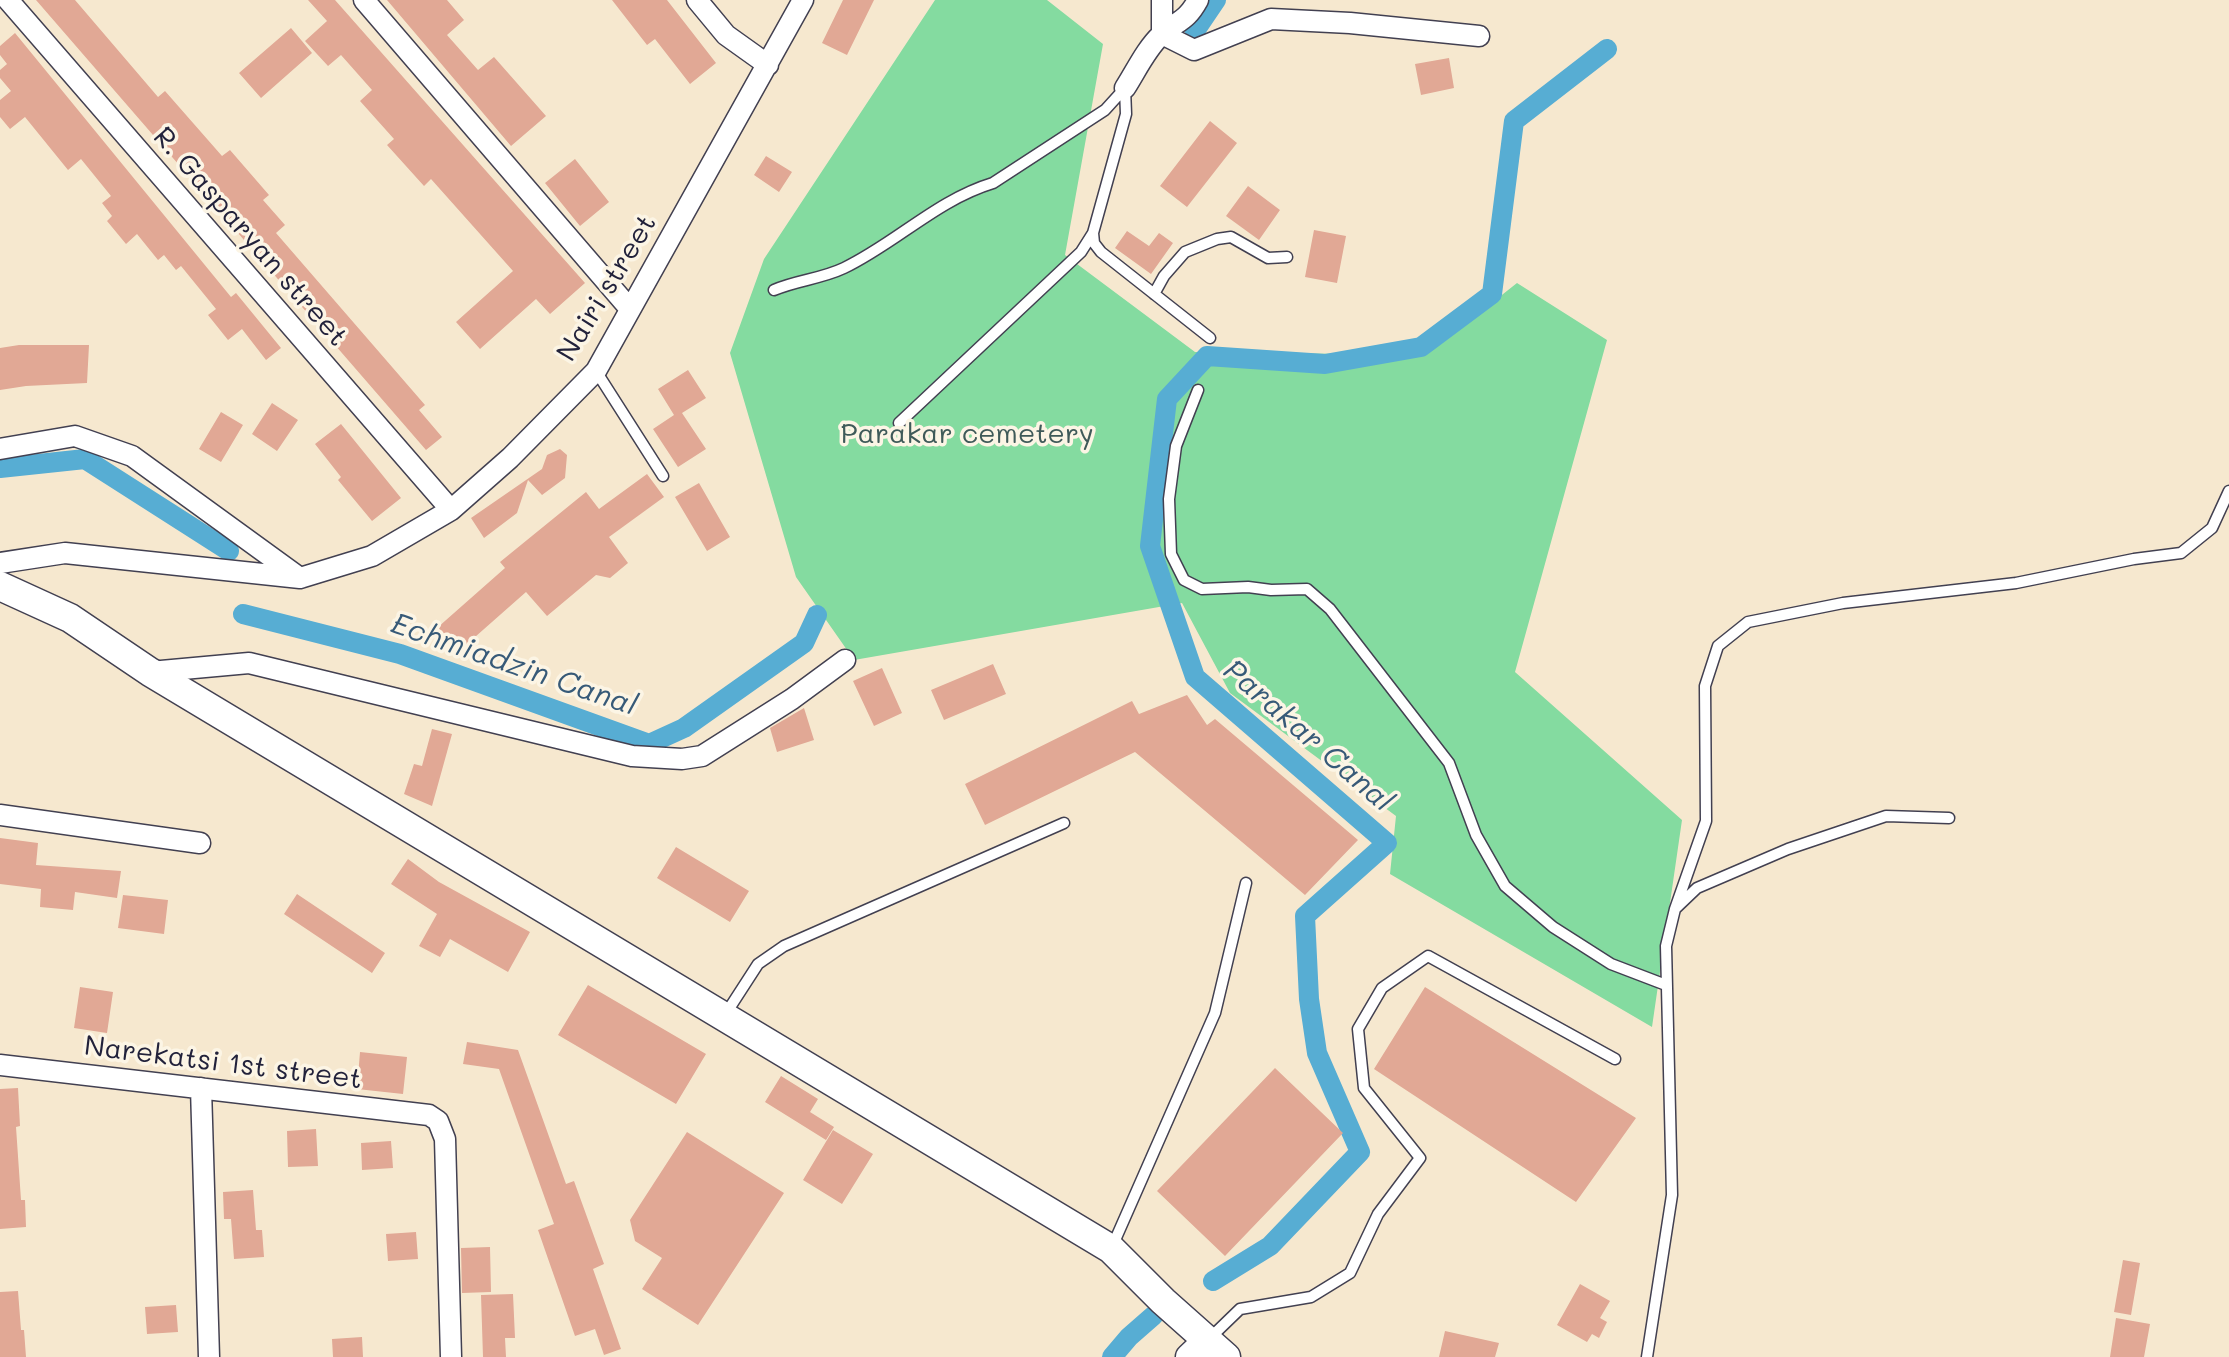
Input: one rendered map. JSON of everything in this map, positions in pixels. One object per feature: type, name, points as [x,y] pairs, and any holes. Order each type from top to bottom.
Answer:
[{"type":"main road","points":[[0,586],[70,618],[150,672],[1111,1249],[1207,1351]]},
{"type":"street","name":"R. Gasparyan street","points":[[8,0],[451,510]]},
{"type":"street","points":[[364,0],[630,309]]},
{"type":"street","points":[[697,0],[726,35],[768,65]]},
{"type":"street","name":"Nairi street","points":[[300,578],[372,556],[451,510],[510,458],[596,371],[803,0]]},
{"type":"street","points":[[1162,0],[1162,34]]},
{"type":"street","points":[[1125,88],[1151,46],[1162,34],[1190,16],[1198,0]]},
{"type":"street","points":[[1162,34],[1194,50],[1271,19],[1350,23],[1479,36]]},
{"type":"street","points":[[0,449],[75,436],[132,456],[300,578]]},
{"type":"street","points":[[0,563],[65,553],[300,578]]},
{"type":"street","points":[[150,672],[249,663],[632,756],[682,759],[702,756],[731,739],[845,660]]},
{"type":"street","points":[[0,815],[200,843]]},
{"type":"street","name":"Narekatsi 1st street","points":[[0,1065],[429,1115],[438,1121],[445,1139],[451,1357]]},
{"type":"street","points":[[201,1088],[209,1357]]},
{"type":"lane","points":[[899,423],[1081,252],[1093,233],[1126,114],[1125,88]]},
{"type":"lane","points":[[774,290],[846,267],[919,219],[976,188],[993,183],[1105,110],[1125,88]]},
{"type":"lane","points":[[1093,233],[1094,243],[1101,252],[1210,338]]},
{"type":"lane","points":[[1154,294],[1164,276],[1185,252],[1217,239],[1231,237],[1268,258],[1287,257]]},
{"type":"lane","points":[[596,371],[663,476]]},
{"type":"lane","points":[[1198,390],[1176,446],[1169,499],[1171,554],[1184,580],[1202,589],[1307,589],[1330,609],[1449,763],[1476,835],[1505,886],[1553,927],[1599,957],[1666,985]]},
{"type":"lane","points":[[1647,1357],[1672,1195],[1666,946],[1675,909],[1706,821],[1705,686],[1718,646],[1748,622],[1843,603],[2016,583],[2134,559],[2181,553],[2212,528],[2229,491]]},
{"type":"lane","points":[[1675,909],[1697,888],[1788,849],[1886,816],[1949,818]]},
{"type":"lane","points":[[724,1017],[758,964],[784,946],[1064,823]]},
{"type":"lane","points":[[1111,1249],[1215,1013],[1246,883]]},
{"type":"lane","points":[[1207,1351],[1240,1309],[1311,1297],[1350,1273],[1378,1214],[1420,1158],[1364,1088],[1358,1029],[1382,988],[1428,956],[1615,1059]]},
{"type":"green space","name":"Parakar cemetery","points":[[935,0],[1047,0],[1103,44],[1065,255],[1195,352],[1426,355],[1517,283],[1607,340],[1515,672],[1682,820],[1652,1027],[1390,874],[1396,816],[1230,693],[1182,603],[854,660],[796,577],[730,353],[764,259]]},
{"type":"building","points":[[36,0],[75,0],[158,97],[165,91],[222,156],[230,150],[269,195],[263,200],[285,225],[276,233],[425,405],[419,410],[442,437],[426,450]]},
{"type":"building","points":[[308,0],[335,0],[585,283],[550,314],[536,299],[480,349],[456,322],[513,271],[431,179],[424,186],[387,145],[394,139],[360,101],[372,90],[341,55],[328,66],[305,41],[327,21]]},
{"type":"building","points":[[387,0],[447,0],[464,20],[447,35],[478,70],[494,57],[546,116],[511,146]]},
{"type":"building","points":[[612,0],[667,0],[716,63],[690,84],[655,39],[647,45]]},
{"type":"building","points":[[843,0],[874,0],[847,55],[822,43]]},
{"type":"building","points":[[291,28],[312,53],[261,98],[239,73]]},
{"type":"building","points":[[15,33],[231,297],[236,293],[281,348],[266,360],[242,329],[228,340],[208,315],[216,309],[181,266],[176,270],[164,255],[158,260],[137,234],[126,244],[107,221],[112,216],[102,203],[111,196],[81,159],[68,170],[25,117],[10,129],[0,117],[0,100],[11,91],[0,78],[0,70],[7,64],[0,55],[0,46]]},
{"type":"building","points":[[1449,58],[1454,88],[1421,95],[1415,64]]},
{"type":"building","points":[[1210,121],[1237,143],[1187,207],[1160,186]]},
{"type":"building","points":[[766,156],[792,172],[779,192],[754,175]]},
{"type":"building","points":[[575,159],[609,202],[580,226],[545,183]]},
{"type":"building","points":[[1248,186],[1280,210],[1259,240],[1226,216]]},
{"type":"building","points":[[1314,230],[1346,236],[1337,283],[1305,277]]},
{"type":"building","points":[[1127,231],[1149,246],[1159,233],[1173,243],[1151,274],[1115,248]]},
{"type":"building","points":[[89,345],[87,383],[0,390],[0,348]]},
{"type":"building","points":[[688,370],[706,398],[682,413],[706,449],[678,467],[653,429],[674,415],[658,389]]},
{"type":"building","points":[[272,403],[298,420],[277,451],[252,434]]},
{"type":"building","points":[[221,412],[243,425],[221,462],[199,449]]},
{"type":"building","points":[[341,424],[401,498],[372,521],[338,480],[341,477],[315,444]]},
{"type":"building","points":[[560,449],[567,455],[565,478],[542,495],[528,480],[517,513],[484,538],[471,518],[542,469],[547,455]]},
{"type":"building","points":[[647,474],[664,497],[609,537],[628,563],[610,578],[596,575],[547,616],[526,592],[458,652],[437,628],[505,568],[500,562],[586,492],[599,509]]},
{"type":"building","points":[[699,483],[730,537],[707,551],[675,497]]},
{"type":"building","points":[[993,664],[1006,694],[944,720],[931,690]]},
{"type":"building","points":[[882,668],[902,713],[874,726],[853,681]]},
{"type":"building","points":[[1187,695],[1207,725],[1215,719],[1358,840],[1305,895],[1135,752],[985,825],[965,784],[1132,701],[1139,714]]},
{"type":"building","points":[[804,708],[814,740],[777,752],[770,728]]},
{"type":"building","points":[[432,729],[452,734],[432,806],[404,794],[414,764],[422,766]]},
{"type":"building","points":[[0,838],[38,843],[36,865],[121,871],[117,898],[75,892],[73,910],[40,907],[41,889],[0,884]]},
{"type":"building","points":[[676,847],[749,891],[730,922],[657,878]]},
{"type":"building","points":[[408,859],[439,882],[530,932],[508,972],[450,939],[440,957],[419,946],[437,914],[391,884]]},
{"type":"building","points":[[297,894],[385,953],[372,973],[284,914]]},
{"type":"building","points":[[123,895],[168,900],[164,934],[118,928]]},
{"type":"building","points":[[588,985],[706,1054],[676,1104],[558,1035]]},
{"type":"building","points":[[80,987],[113,992],[107,1033],[74,1028]]},
{"type":"building","points":[[1425,987],[1636,1118],[1576,1202],[1374,1069]]},
{"type":"building","points":[[467,1042],[518,1050],[566,1184],[574,1181],[604,1264],[593,1269],[621,1349],[604,1355],[595,1329],[575,1336],[538,1230],[554,1224],[499,1069],[463,1064]]},
{"type":"building","points":[[360,1052],[407,1057],[403,1094],[357,1089]]},
{"type":"building","points":[[1275,1068],[1343,1133],[1225,1256],[1157,1191]]},
{"type":"building","points":[[781,1076],[818,1099],[810,1112],[834,1127],[826,1140],[765,1102]]},
{"type":"building","points":[[18,1088],[20,1126],[16,1127],[26,1227],[0,1229],[0,1089]]},
{"type":"building","points":[[316,1129],[318,1166],[288,1167],[287,1131]]},
{"type":"building","points":[[833,1130],[873,1154],[842,1204],[803,1180]]},
{"type":"building","points":[[687,1132],[784,1193],[698,1325],[642,1289],[662,1258],[635,1241],[630,1220]]},
{"type":"building","points":[[391,1141],[393,1168],[362,1170],[361,1143]]},
{"type":"building","points":[[253,1190],[256,1230],[262,1230],[264,1257],[234,1259],[231,1219],[224,1219],[223,1192]]},
{"type":"building","points":[[416,1232],[418,1259],[388,1261],[386,1234]]},
{"type":"building","points":[[490,1247],[491,1292],[462,1293],[461,1248]]},
{"type":"building","points":[[2123,1260],[2140,1263],[2131,1315],[2114,1312]]},
{"type":"building","points":[[1580,1284],[1610,1301],[1600,1318],[1607,1322],[1599,1338],[1592,1334],[1587,1342],[1557,1325]]},
{"type":"building","points":[[18,1291],[26,1357],[0,1357],[0,1292]]},
{"type":"building","points":[[513,1294],[515,1338],[505,1338],[506,1357],[483,1357],[481,1295]]},
{"type":"building","points":[[176,1305],[178,1332],[147,1334],[145,1307]]},
{"type":"building","points":[[2116,1318],[2150,1324],[2144,1357],[2110,1357]]},
{"type":"building","points":[[1445,1331],[1499,1343],[1495,1357],[1439,1357]]},
{"type":"building","points":[[362,1337],[363,1357],[333,1357],[332,1339]]},
{"type":"waterway","name":"Echmiadzin Canal","points":[[1195,31],[1216,0]]},
{"type":"waterway","name":"Parakar Canal","points":[[1213,1281],[1270,1246],[1360,1152],[1317,1053],[1309,999],[1305,916],[1387,843],[1195,677],[1150,546],[1167,399],[1207,356],[1325,364],[1421,347],[1492,294],[1514,121],[1607,49]]},
{"type":"waterway","name":"Echmiadzin Canal","points":[[0,468],[85,459],[229,551]]},
{"type":"waterway","name":"Echmiadzin Canal","points":[[243,614],[400,654],[649,744],[684,728],[804,643],[817,615]]},
{"type":"waterway","name":"Parakar Canal","points":[[1112,1357],[1153,1316]]}]
